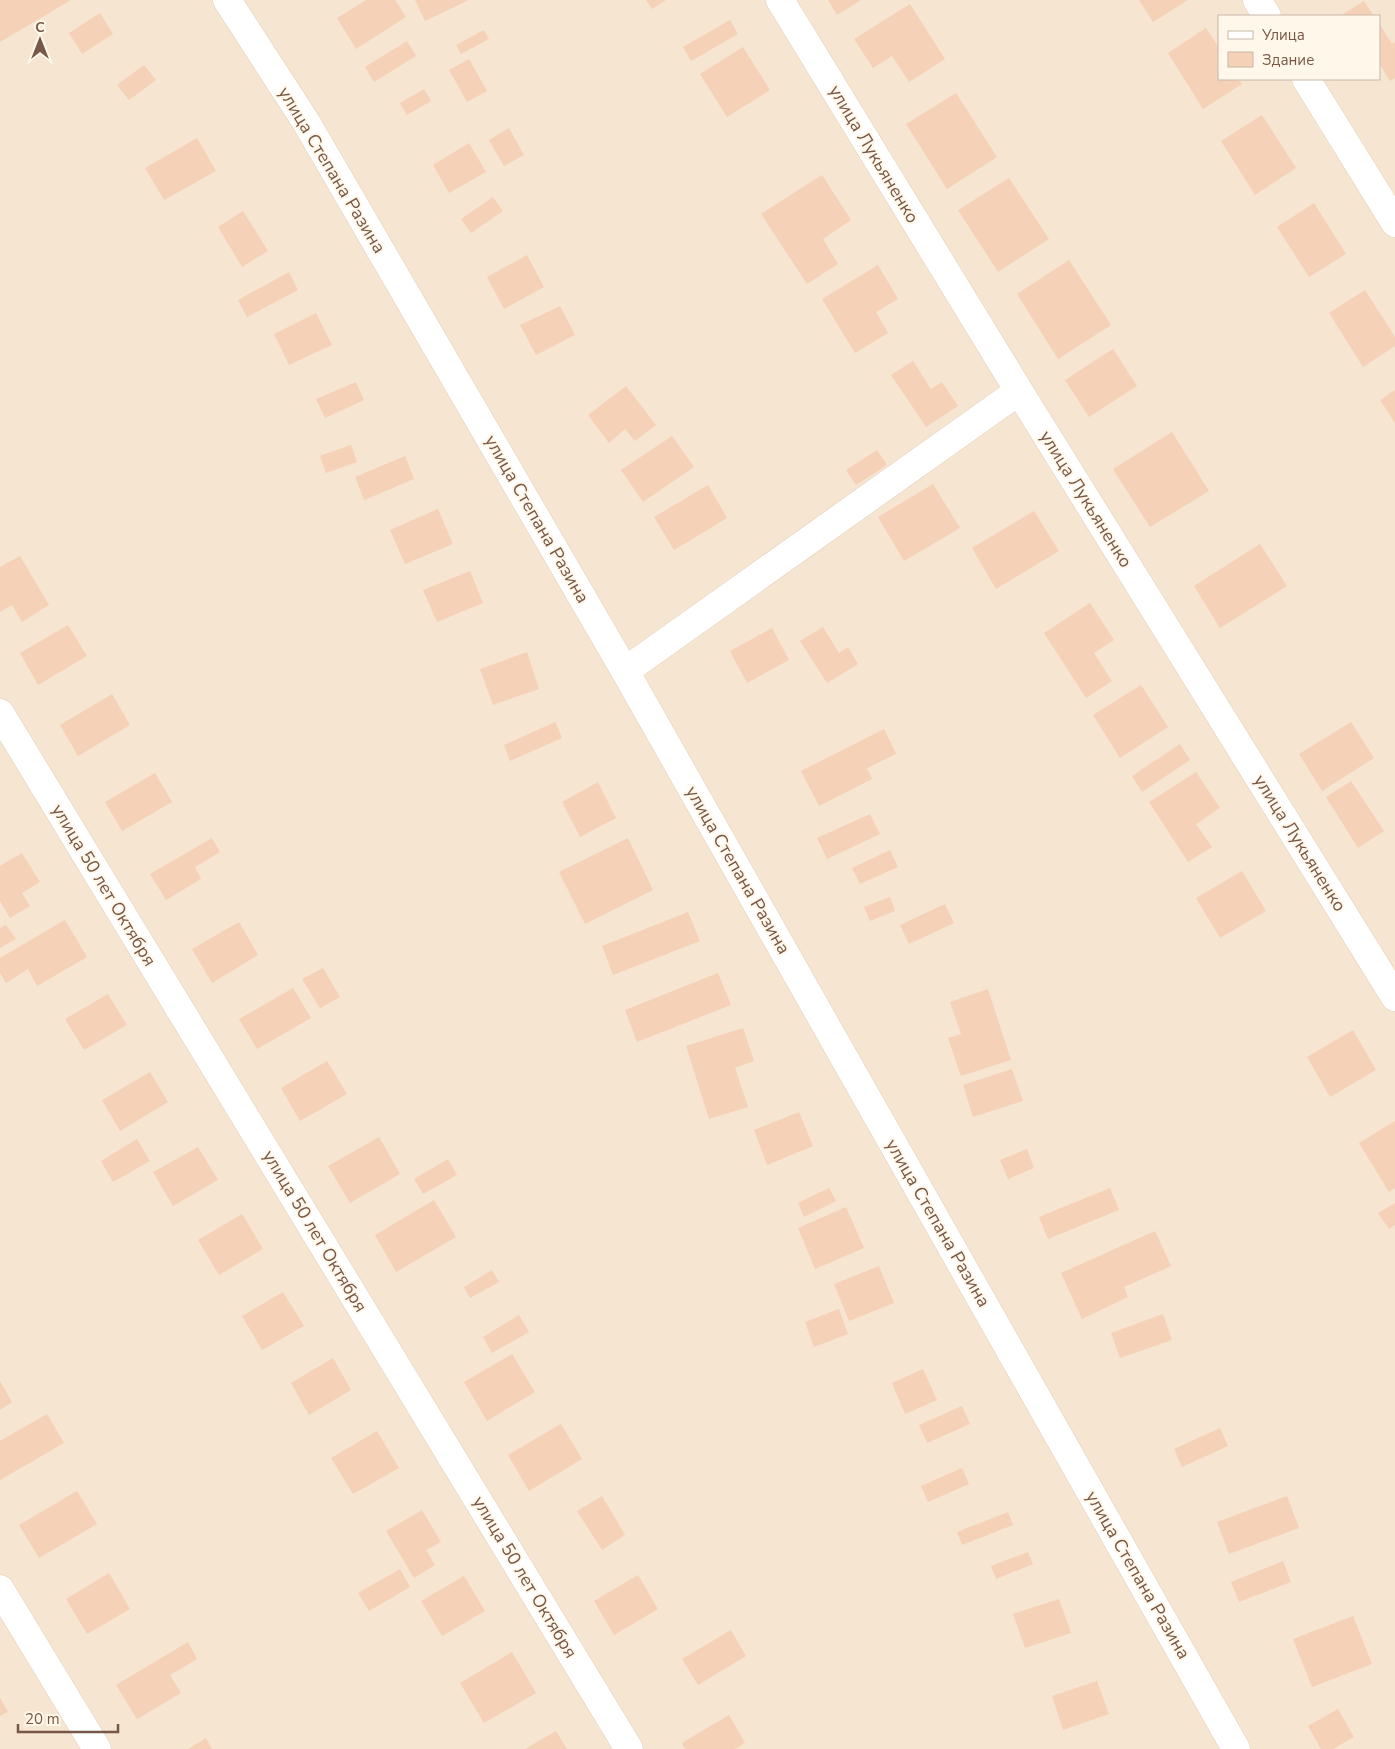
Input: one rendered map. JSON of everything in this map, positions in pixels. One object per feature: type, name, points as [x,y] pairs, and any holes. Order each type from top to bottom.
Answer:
[{"type":"street","name":"улица Степана Разина","points":[[227,0],[306,122],[625,671],[1236,1749]]},
{"type":"street","name":"улица Лукьяненко","points":[[780,0],[1019,391],[1395,996]]},
{"type":"street","points":[[1257,0],[1266,15]]},
{"type":"street","points":[[1307,80],[1395,223]]},
{"type":"street","points":[[625,671],[1019,391]]},
{"type":"street","name":"улица 50 лет Октября","points":[[0,713],[629,1749]]},
{"type":"street","points":[[0,1589],[97,1749]]},
{"type":"shaded area","points":[[0,0],[1395,0],[1395,1749],[0,1749]]},
{"type":"building","points":[[0,0],[71,0],[0,42]]},
{"type":"building","points":[[366,0],[395,0],[406,17],[356,49],[337,18]]},
{"type":"building","points":[[415,0],[469,0],[425,21]]},
{"type":"building","points":[[646,0],[666,0],[652,9]]},
{"type":"building","points":[[828,0],[861,0],[837,15]]},
{"type":"building","points":[[1139,0],[1188,0],[1153,22]]},
{"type":"building","points":[[1364,1],[1373,15],[1342,15]]},
{"type":"building","points":[[910,4],[945,59],[909,82],[892,56],[873,68],[854,39]]},
{"type":"building","points":[[100,13],[113,34],[82,54],[69,33]]},
{"type":"building","points":[[730,20],[738,34],[691,61],[683,47]]},
{"type":"building","points":[[1380,25],[1392,44],[1395,42],[1395,78],[1390,81],[1380,65]]},
{"type":"building","points":[[1206,28],[1218,46],[1218,80],[1239,80],[1242,84],[1203,109],[1168,53]]},
{"type":"building","points":[[484,30],[489,39],[461,54],[456,45]]},
{"type":"building","points":[[407,41],[416,56],[374,82],[365,67]]},
{"type":"building","points":[[743,47],[770,90],[727,117],[700,74]]},
{"type":"building","points":[[469,59],[487,91],[467,102],[449,70]]},
{"type":"building","points":[[144,65],[156,80],[129,100],[117,85]]},
{"type":"building","points":[[424,89],[431,101],[407,115],[400,103]]},
{"type":"building","points":[[956,93],[997,157],[947,189],[906,124]]},
{"type":"building","points":[[1262,115],[1296,168],[1255,195],[1221,141]]},
{"type":"building","points":[[509,128],[524,155],[504,166],[489,140]]},
{"type":"building","points":[[197,138],[216,171],[164,200],[145,168]]},
{"type":"building","points":[[469,143],[486,172],[449,193],[433,165]]},
{"type":"building","points":[[822,175],[851,220],[823,239],[838,264],[807,284],[761,214]]},
{"type":"building","points":[[1009,178],[1049,239],[998,272],[958,210]]},
{"type":"building","points":[[493,197],[503,211],[471,233],[461,219]]},
{"type":"building","points":[[1314,203],[1346,254],[1309,277],[1277,227]]},
{"type":"building","points":[[243,211],[268,251],[242,267],[218,227]]},
{"type":"building","points":[[527,255],[544,287],[504,309],[487,277]]},
{"type":"building","points":[[1069,260],[1111,325],[1058,359],[1017,294]]},
{"type":"building","points":[[878,265],[898,299],[876,312],[888,333],[855,353],[822,299]]},
{"type":"building","points":[[289,272],[298,290],[247,317],[238,300]]},
{"type":"building","points":[[1365,290],[1395,337],[1395,346],[1363,367],[1329,313]]},
{"type":"building","points":[[560,306],[575,335],[536,355],[520,325]]},
{"type":"building","points":[[316,313],[332,345],[289,365],[274,334]]},
{"type":"building","points":[[1113,349],[1137,386],[1089,417],[1065,380]]},
{"type":"building","points":[[913,361],[931,389],[942,382],[958,406],[926,427],[891,375]]},
{"type":"building","points":[[356,382],[364,400],[325,418],[316,399]]},
{"type":"building","points":[[626,386],[656,425],[635,441],[625,429],[609,443],[588,415]]},
{"type":"building","points":[[1395,390],[1395,423],[1380,400]]},
{"type":"building","points":[[1172,432],[1209,491],[1150,527],[1113,469]]},
{"type":"building","points":[[672,436],[694,467],[643,502],[621,470]]},
{"type":"building","points":[[351,445],[357,462],[326,473],[320,456]]},
{"type":"building","points":[[877,450],[887,465],[856,485],[846,470]]},
{"type":"building","points":[[405,456],[414,479],[364,500],[355,477]]},
{"type":"building","points":[[933,484],[960,528],[904,561],[878,517]]},
{"type":"building","points":[[708,485],[727,518],[674,550],[654,517]]},
{"type":"building","points":[[438,509],[453,544],[405,564],[390,530]]},
{"type":"building","points":[[1034,511],[1059,551],[996,589],[972,548]]},
{"type":"building","points":[[1260,544],[1287,586],[1220,628],[1194,586]]},
{"type":"building","points":[[20,556],[49,605],[22,622],[12,605],[0,612],[0,567]]},
{"type":"building","points":[[470,571],[483,603],[437,622],[423,590]]},
{"type":"building","points":[[1090,603],[1114,640],[1094,653],[1112,681],[1086,698],[1044,633]]},
{"type":"building","points":[[68,625],[87,656],[38,685],[20,653]]},
{"type":"building","points":[[823,627],[839,653],[848,647],[858,664],[827,683],[800,641]]},
{"type":"building","points":[[772,628],[789,660],[747,683],[730,651]]},
{"type":"building","points":[[527,652],[539,689],[493,705],[480,669]]},
{"type":"building","points":[[1141,685],[1168,727],[1120,758],[1093,715]]},
{"type":"building","points":[[112,694],[130,725],[78,756],[60,725]]},
{"type":"building","points":[[555,722],[562,738],[510,761],[504,745]]},
{"type":"building","points":[[1351,722],[1374,758],[1322,791],[1299,754]]},
{"type":"building","points":[[884,729],[896,754],[867,768],[872,779],[819,806],[801,771]]},
{"type":"building","points":[[1180,744],[1190,760],[1142,792],[1132,776]]},
{"type":"building","points":[[1196,772],[1220,808],[1196,824],[1212,847],[1188,862],[1149,802]]},
{"type":"building","points":[[155,773],[172,802],[122,831],[105,802]]},
{"type":"building","points":[[1351,781],[1384,831],[1358,848],[1326,797]]},
{"type":"building","points":[[598,782],[616,818],[580,837],[562,802]]},
{"type":"building","points":[[870,814],[880,834],[827,859],[817,838]]},
{"type":"building","points":[[212,838],[220,852],[195,867],[201,879],[166,900],[150,874]]},
{"type":"building","points":[[628,838],[653,890],[585,924],[559,872]]},
{"type":"building","points":[[890,850],[898,867],[860,884],[852,868]]},
{"type":"building","points":[[22,853],[40,882],[22,893],[30,906],[10,918],[0,901],[0,866]]},
{"type":"building","points":[[1242,871],[1266,911],[1220,938],[1196,898]]},
{"type":"building","points":[[890,897],[895,911],[870,921],[864,907]]},
{"type":"building","points":[[945,904],[954,923],[909,944],[900,925]]},
{"type":"building","points":[[688,912],[700,941],[613,975],[602,946]]},
{"type":"building","points":[[65,920],[87,957],[37,986],[28,969],[6,983],[0,973],[0,958]]},
{"type":"building","points":[[239,922],[258,955],[212,983],[192,949]]},
{"type":"building","points":[[6,925],[16,939],[0,948],[0,928]]},
{"type":"building","points":[[323,968],[340,997],[320,1008],[302,979]]},
{"type":"building","points":[[718,973],[731,1005],[637,1042],[625,1010]]},
{"type":"building","points":[[293,988],[311,1018],[257,1049],[239,1019]]},
{"type":"building","points":[[988,989],[1011,1060],[961,1076],[948,1038],[961,1034],[950,1002]]},
{"type":"building","points":[[108,994],[127,1025],[84,1050],[65,1019]]},
{"type":"building","points":[[743,1028],[754,1061],[735,1068],[748,1107],[709,1119],[686,1046]]},
{"type":"building","points":[[1353,1030],[1376,1070],[1330,1097],[1307,1057]]},
{"type":"building","points":[[327,1061],[347,1094],[300,1121],[281,1088]]},
{"type":"building","points":[[1012,1069],[1023,1101],[973,1117],[963,1085]]},
{"type":"building","points":[[150,1072],[168,1102],[120,1131],[102,1100]]},
{"type":"building","points":[[799,1112],[813,1146],[767,1165],[754,1130]]},
{"type":"building","points":[[1395,1121],[1395,1188],[1389,1192],[1359,1143]]},
{"type":"building","points":[[379,1137],[400,1174],[350,1203],[328,1166]]},
{"type":"building","points":[[137,1139],[150,1161],[113,1182],[101,1161]]},
{"type":"building","points":[[198,1147],[218,1180],[173,1206],[153,1172]]},
{"type":"building","points":[[1027,1149],[1034,1168],[1008,1179],[1000,1160]]},
{"type":"building","points":[[448,1159],[457,1175],[423,1194],[414,1179]]},
{"type":"building","points":[[829,1188],[836,1201],[804,1217],[798,1203]]},
{"type":"building","points":[[1110,1188],[1119,1210],[1048,1239],[1039,1217]]},
{"type":"building","points":[[434,1200],[456,1237],[396,1272],[375,1235]]},
{"type":"building","points":[[1395,1203],[1395,1225],[1389,1229],[1378,1213]]},
{"type":"building","points":[[846,1207],[864,1248],[815,1269],[798,1228]]},
{"type":"building","points":[[242,1214],[263,1249],[219,1275],[198,1240]]},
{"type":"building","points":[[1155,1231],[1171,1266],[1124,1287],[1128,1297],[1082,1319],[1061,1273]]},
{"type":"building","points":[[879,1266],[894,1303],[849,1321],[834,1284]]},
{"type":"building","points":[[492,1270],[499,1282],[470,1298],[464,1287]]},
{"type":"building","points":[[283,1292],[304,1326],[262,1350],[242,1316]]},
{"type":"building","points":[[839,1309],[848,1334],[814,1347],[805,1322]]},
{"type":"building","points":[[1163,1314],[1172,1340],[1120,1358],[1111,1333]]},
{"type":"building","points":[[519,1315],[529,1332],[492,1353],[483,1337]]},
{"type":"building","points":[[512,1354],[535,1392],[487,1421],[464,1382]]},
{"type":"building","points":[[333,1358],[351,1390],[309,1415],[291,1383]]},
{"type":"building","points":[[923,1369],[937,1400],[905,1414],[892,1383]]},
{"type":"building","points":[[0,1381],[12,1402],[0,1410]]},
{"type":"building","points":[[962,1406],[970,1424],[927,1443],[919,1425]]},
{"type":"building","points":[[47,1414],[64,1443],[0,1480],[0,1441]]},
{"type":"building","points":[[561,1424],[582,1459],[529,1491],[508,1455]]},
{"type":"building","points":[[1220,1428],[1228,1446],[1182,1467],[1174,1449]]},
{"type":"building","points":[[377,1431],[399,1468],[353,1494],[331,1458]]},
{"type":"building","points":[[962,1468],[969,1484],[928,1502],[921,1486]]},
{"type":"building","points":[[77,1491],[97,1524],[39,1558],[19,1525]]},
{"type":"building","points":[[602,1496],[625,1535],[602,1550],[577,1511]]},
{"type":"building","points":[[1287,1496],[1299,1528],[1229,1554],[1217,1522]]},
{"type":"building","points":[[422,1510],[441,1542],[426,1550],[435,1565],[414,1578],[386,1531]]},
{"type":"building","points":[[1008,1512],[1013,1525],[962,1545],[957,1532]]},
{"type":"building","points":[[1028,1552],[1033,1564],[996,1579],[991,1566]]},
{"type":"building","points":[[1283,1561],[1291,1582],[1239,1602],[1231,1582]]},
{"type":"building","points":[[400,1569],[410,1587],[369,1611],[358,1593]]},
{"type":"building","points":[[109,1573],[130,1609],[87,1634],[66,1599]]},
{"type":"building","points":[[638,1575],[658,1609],[614,1635],[594,1601]]},
{"type":"building","points":[[464,1576],[485,1611],[442,1636],[421,1601]]},
{"type":"building","points":[[1059,1599],[1071,1633],[1025,1648],[1013,1614]]},
{"type":"building","points":[[1353,1616],[1372,1664],[1312,1687],[1293,1639]]},
{"type":"building","points":[[731,1630],[746,1656],[698,1685],[682,1659]]},
{"type":"building","points":[[188,1642],[197,1659],[170,1675],[181,1693],[137,1719],[116,1685]]},
{"type":"building","points":[[512,1652],[536,1693],[484,1723],[460,1683]]},
{"type":"building","points":[[1097,1681],[1109,1714],[1063,1730],[1052,1696]]},
{"type":"building","points":[[0,1698],[8,1712],[0,1716]]},
{"type":"building","points":[[1338,1709],[1354,1737],[1333,1749],[1321,1749],[1308,1726]]},
{"type":"building","points":[[729,1715],[745,1743],[735,1749],[685,1749],[682,1743]]},
{"type":"building","points":[[556,1731],[567,1749],[525,1749]]},
{"type":"building","points":[[206,1738],[212,1749],[188,1749]]}]
